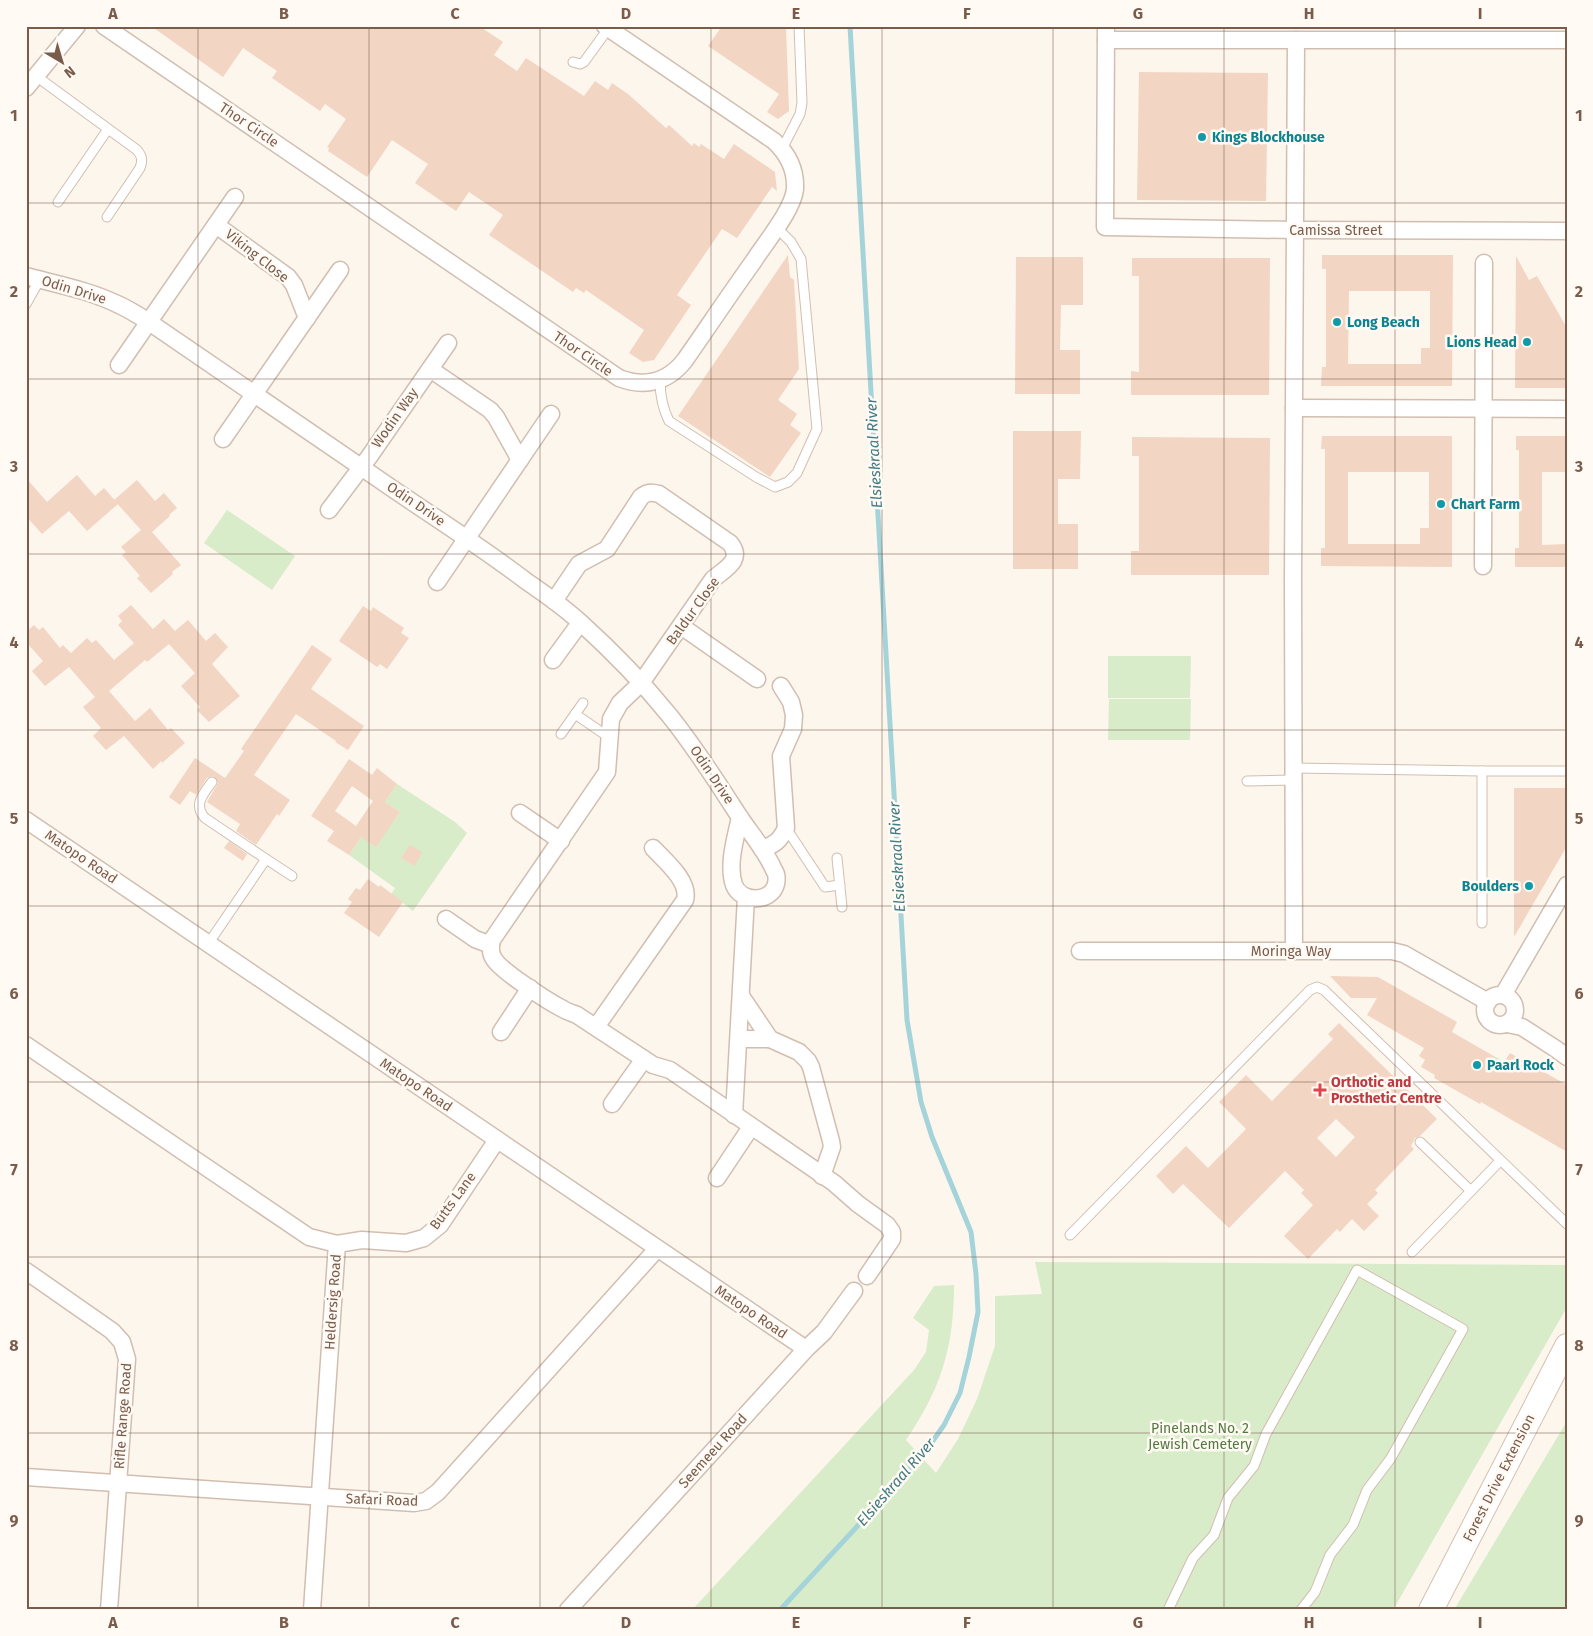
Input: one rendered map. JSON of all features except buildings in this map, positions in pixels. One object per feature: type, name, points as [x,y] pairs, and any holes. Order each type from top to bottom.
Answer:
[{"type":"street","points":[[31,82],[77,26]]},
{"type":"street","name":"Thor Circle","points":[[104,26],[619,378],[628,382],[639,383],[660,380],[678,369],[685,360],[776,227],[792,200],[795,189],[793,167],[782,149],[774,142],[606,27]]},
{"type":"street","points":[[1106,33],[1296,40],[1567,40]]},
{"type":"street","name":"Camissa Street","points":[[1106,33],[1105,227],[1567,231]]},
{"type":"street","points":[[1294,951],[1294,230],[1296,40]]},
{"type":"street","name":"Viking Close","points":[[119,365],[235,197]]},
{"type":"street","name":"Viking Close","points":[[216,225],[288,277],[294,285],[307,318]]},
{"type":"street","points":[[1483,566],[1484,263]]},
{"type":"street","points":[[223,439],[340,270]]},
{"type":"street","name":"Odin Drive","points":[[33,278],[86,291],[118,304],[149,322],[466,538],[580,622],[668,714],[692,746],[762,849],[776,872],[776,885],[766,896],[754,899],[738,891],[734,885],[735,842],[740,817]]},
{"type":"street","name":"Wodin Way","points":[[330,510],[448,343]]},
{"type":"street","points":[[430,369],[490,410],[496,417],[520,460]]},
{"type":"street","points":[[1294,408],[1567,409]]},
{"type":"street","points":[[437,582],[551,414]]},
{"type":"street","name":"Baldur Close","points":[[491,945],[495,936],[607,772],[611,720],[620,703],[640,683],[714,580],[729,566],[735,554],[734,548],[730,543],[659,494],[646,493],[641,497],[607,549],[579,564],[554,601]]},
{"type":"street","points":[[553,660],[580,622]]},
{"type":"street","points":[[680,626],[757,679]]},
{"type":"street","points":[[762,849],[775,844],[782,838],[786,828],[781,756],[793,729],[794,715],[791,702],[781,686]]},
{"type":"street","points":[[520,813],[560,841]]},
{"type":"street","name":"Matopo Road","points":[[26,820],[806,1349]]},
{"type":"street","points":[[596,1027],[685,900],[685,885],[652,848]]},
{"type":"street","points":[[1509,1007],[1567,885]]},
{"type":"street","points":[[734,1115],[746,896]]},
{"type":"street","points":[[1567,905],[1509,1007],[1498,1025],[1488,1018],[1485,1010],[1488,1002],[1496,996],[1509,1007],[1526,1020],[1567,1041]]},
{"type":"street","points":[[446,919],[475,939],[491,945],[490,951],[495,961],[530,988],[563,1010],[577,1015],[653,1065],[670,1070],[834,1183],[858,1204],[887,1225],[892,1232],[890,1242],[867,1276]]},
{"type":"street","name":"Moringa Way","points":[[1080,951],[1392,951],[1399,952],[1488,1002]]},
{"type":"street","points":[[501,1032],[530,988]]},
{"type":"street","points":[[741,996],[770,1039]]},
{"type":"street","points":[[1509,1007],[1522,1027],[1567,1058]]},
{"type":"street","points":[[739,1039],[770,1039],[799,1052],[808,1061],[832,1147],[822,1176]]},
{"type":"street","name":"Heldersig Road","points":[[26,1045],[309,1237],[336,1244],[312,1610]]},
{"type":"street","points":[[612,1104],[644,1059]]},
{"type":"street","points":[[717,1178],[751,1127]]},
{"type":"street","name":"Butts Lane","points":[[336,1244],[362,1240],[406,1243],[424,1238],[440,1225],[497,1140]]},
{"type":"street","name":"Safari Road","points":[[26,1477],[414,1503],[426,1501],[432,1497],[657,1249]]},
{"type":"street","name":"Rifle Range Road","points":[[26,1271],[103,1324],[122,1342],[127,1359],[109,1610]]},
{"type":"street","name":"Seemeeu Road","points":[[568,1610],[806,1349],[824,1332],[854,1291]]},
{"type":"street","name":"Forest Drive Extension","points":[[1431,1610],[1567,1346]]},
{"type":"street","name":"Forest Drive Extension","points":[[1431,1610],[1490,1515],[1567,1382]]},
{"type":"lane","points":[[782,149],[800,114],[802,103],[799,26]]},
{"type":"lane","points":[[573,62],[580,64],[584,62],[606,27]]},
{"type":"lane","points":[[31,82],[108,129],[137,150],[142,156],[143,162],[140,168],[107,216]]},
{"type":"lane","points":[[58,202],[108,129]]},
{"type":"lane","points":[[660,380],[660,395],[669,421],[756,477],[775,487],[788,482],[797,473],[817,429],[801,259],[791,242],[776,227]]},
{"type":"lane","points":[[26,304],[33,278]]},
{"type":"lane","points":[[561,734],[583,703]]},
{"type":"lane","points":[[575,714],[610,738]]},
{"type":"lane","points":[[1482,771],[1482,923]]},
{"type":"lane","points":[[1247,781],[1294,774],[1567,771]]},
{"type":"lane","points":[[212,782],[199,803],[201,814],[292,876]]},
{"type":"lane","points":[[786,828],[825,887],[840,885]]},
{"type":"lane","points":[[837,858],[842,906]]},
{"type":"lane","points":[[208,944],[266,859]]},
{"type":"lane","points":[[1070,1235],[1310,990],[1317,987],[1324,990],[1567,1224]]},
{"type":"lane","points":[[1420,1142],[1471,1191]]},
{"type":"lane","points":[[1412,1252],[1500,1161]]},
{"type":"lane","points":[[1168,1610],[1193,1558],[1214,1535],[1228,1498],[1254,1466],[1266,1434],[1357,1270],[1463,1329],[1391,1458],[1367,1490],[1353,1526],[1330,1555],[1315,1592],[1301,1610]]},
{"type":"green space","points":[[227,510],[295,556],[272,590],[204,543]]},
{"type":"green space","points":[[1108,656],[1191,656],[1190,698],[1108,698]]},
{"type":"green space","points":[[1109,699],[1191,699],[1190,740],[1108,740]]},
{"type":"green space","points":[[397,784],[455,822],[467,833],[413,911],[391,894],[395,888],[349,855],[361,837],[394,821],[400,812],[385,802]]},
{"type":"green space","name":"Pinelands No. 2 Jewish Cemetery","points":[[1035,1262],[1567,1265],[1567,1307],[1393,1610],[692,1610],[914,1370],[926,1352],[929,1330],[913,1318],[934,1286],[954,1285],[951,1328],[943,1367],[928,1403],[906,1440],[936,1473],[958,1439],[977,1399],[995,1346],[995,1296],[1042,1294]]},
{"type":"green space","points":[[1567,1421],[1567,1610],[1454,1610]]},
{"type":"waterway","name":"Elsieskraal River","points":[[780,1610],[923,1455],[944,1425],[960,1393],[978,1312],[971,1232],[932,1137],[921,1102],[907,1020],[850,26]]},
{"type":"place","name":"Kings Blockhouse","points":[[1202,137]]},
{"type":"place","name":"Long Beach","points":[[1337,322]]},
{"type":"place","name":"Lions Head","points":[[1527,342]]},
{"type":"place","name":"Chart Farm","points":[[1441,504]]},
{"type":"place","name":"Boulders","points":[[1529,886]]},
{"type":"place","name":"Paarl Rock","points":[[1477,1065]]},
{"type":"place","name":"Orthotic and Prosthetic Centre","points":[[1320,1090]]}]
